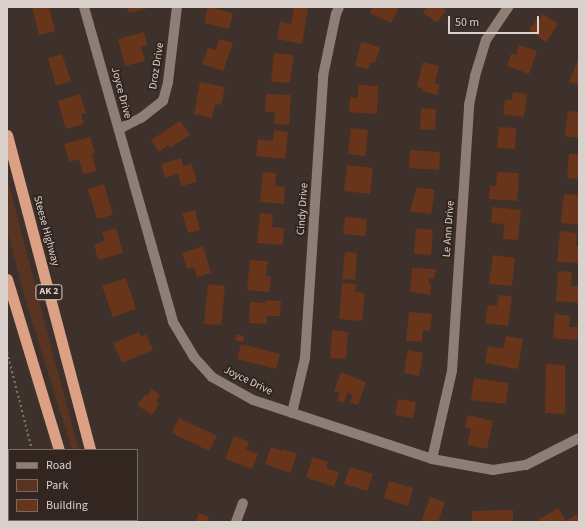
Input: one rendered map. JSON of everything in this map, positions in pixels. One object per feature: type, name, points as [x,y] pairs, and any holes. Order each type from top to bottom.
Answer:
[{"type":"highway","name":"Steese Highway","points":[[7,135],[90,449]]},
{"type":"highway","points":[[7,279],[59,449]]},
{"type":"street","name":"Joyce Drive","points":[[84,7],[173,322],[194,357],[212,377],[253,400],[292,413],[432,459],[493,470],[526,465],[579,438]]},
{"type":"street","name":"Droz Drive","points":[[119,129],[141,118],[163,101],[168,82],[177,7]]},
{"type":"street","name":"Cindy Drive","points":[[292,413],[305,358],[323,76],[336,14],[339,7]]},
{"type":"street","name":"Le Ann Drive","points":[[432,459],[452,371],[469,105],[475,76],[486,40],[508,7]]},
{"type":"street","points":[[236,522],[243,503]]},
{"type":"path","points":[[7,352],[32,449]]},
{"type":"green space","points":[[7,177],[79,449],[72,449],[25,298],[7,230]]},
{"type":"building","points":[[32,7],[49,7],[55,31],[39,35]]},
{"type":"building","points":[[127,7],[145,7],[146,9],[129,13]]},
{"type":"building","points":[[208,7],[233,13],[229,29],[204,23]]},
{"type":"building","points":[[294,7],[308,8],[302,44],[277,39],[280,22],[291,24]]},
{"type":"building","points":[[373,7],[399,7],[391,23],[370,13]]},
{"type":"building","points":[[427,7],[441,7],[446,10],[437,23],[423,13]]},
{"type":"building","points":[[543,14],[558,24],[546,42],[529,30],[537,18],[540,19]]},
{"type":"building","points":[[144,32],[147,45],[141,47],[145,61],[125,66],[118,39]]},
{"type":"building","points":[[219,39],[233,43],[223,71],[202,64],[208,48],[216,50]]},
{"type":"building","points":[[361,42],[380,47],[375,63],[370,62],[368,69],[355,66]]},
{"type":"building","points":[[519,45],[537,51],[529,74],[507,66],[511,54],[516,55]]},
{"type":"building","points":[[274,53],[294,55],[290,83],[271,82]]},
{"type":"building","points":[[62,54],[71,81],[56,86],[48,58]]},
{"type":"building","points":[[579,57],[579,85],[569,82]]},
{"type":"building","points":[[423,62],[439,66],[435,83],[440,84],[437,95],[422,91],[423,88],[417,87]]},
{"type":"building","points":[[200,82],[225,87],[221,105],[215,104],[212,118],[194,114]]},
{"type":"building","points":[[358,85],[378,86],[377,114],[349,112],[350,97],[358,98]]},
{"type":"building","points":[[513,92],[527,94],[524,117],[503,114],[505,100],[512,100]]},
{"type":"building","points":[[80,94],[86,113],[81,114],[84,124],[66,129],[58,101]]},
{"type":"building","points":[[266,94],[291,95],[289,125],[274,124],[275,112],[265,112]]},
{"type":"building","points":[[421,108],[436,109],[435,130],[420,129]]},
{"type":"building","points":[[568,111],[579,112],[579,138],[565,136]]},
{"type":"building","points":[[180,121],[190,135],[170,148],[168,145],[159,152],[151,140]]},
{"type":"building","points":[[499,127],[516,128],[515,149],[497,148]]},
{"type":"building","points":[[351,128],[368,130],[365,156],[348,154]]},
{"type":"building","points":[[274,130],[288,132],[285,159],[256,156],[258,139],[273,141]]},
{"type":"building","points":[[90,137],[95,153],[92,154],[96,171],[83,174],[79,159],[69,162],[64,144]]},
{"type":"building","points":[[410,150],[440,152],[439,170],[409,168]]},
{"type":"building","points":[[569,154],[579,154],[579,179],[567,178]]},
{"type":"building","points":[[181,158],[183,166],[192,164],[197,182],[181,186],[178,174],[165,178],[161,164]]},
{"type":"building","points":[[347,165],[373,168],[370,194],[344,191]]},
{"type":"building","points":[[263,172],[276,173],[275,186],[285,187],[284,204],[260,202]]},
{"type":"building","points":[[497,172],[519,173],[517,201],[489,199],[490,186],[496,186]]},
{"type":"building","points":[[104,184],[113,215],[97,219],[88,189]]},
{"type":"building","points":[[417,187],[435,190],[431,214],[410,211]]},
{"type":"building","points":[[564,194],[579,195],[579,225],[561,223]]},
{"type":"building","points":[[492,207],[521,210],[518,240],[503,239],[504,224],[491,223]]},
{"type":"building","points":[[195,210],[200,230],[188,233],[182,213]]},
{"type":"building","points":[[260,213],[273,214],[272,227],[284,228],[283,245],[257,243]]},
{"type":"building","points":[[345,217],[367,219],[365,236],[343,234]]},
{"type":"building","points":[[116,228],[123,253],[98,260],[94,244],[105,241],[102,232]]},
{"type":"building","points":[[416,228],[433,230],[431,255],[414,254]]},
{"type":"building","points":[[560,231],[577,233],[576,246],[579,246],[579,263],[557,262]]},
{"type":"building","points":[[203,246],[211,273],[197,277],[194,267],[187,269],[182,253]]},
{"type":"building","points":[[345,252],[357,253],[355,280],[342,279]]},
{"type":"building","points":[[493,255],[515,258],[512,286],[489,284]]},
{"type":"building","points":[[250,260],[268,261],[266,276],[271,277],[269,292],[247,290]]},
{"type":"building","points":[[412,268],[436,269],[434,279],[429,278],[429,283],[431,283],[430,295],[410,292]]},
{"type":"building","points":[[558,271],[572,272],[571,286],[579,286],[579,303],[556,301]]},
{"type":"building","points":[[126,278],[136,309],[113,317],[102,286]]},
{"type":"building","points":[[342,283],[356,284],[355,292],[365,293],[362,321],[339,319]]},
{"type":"building","points":[[208,284],[225,286],[221,325],[204,324]]},
{"type":"building","points":[[499,295],[512,296],[508,326],[485,323],[488,305],[497,306]]},
{"type":"building","points":[[266,300],[281,301],[280,316],[267,316],[267,324],[249,323],[250,302],[265,303]]},
{"type":"building","points":[[409,312],[432,314],[430,331],[423,330],[422,342],[406,341]]},
{"type":"building","points":[[555,314],[570,316],[569,327],[578,327],[577,340],[553,338]]},
{"type":"building","points":[[332,330],[348,332],[346,359],[330,358]]},
{"type":"building","points":[[139,332],[141,337],[146,334],[153,350],[122,363],[113,343]]},
{"type":"building","points":[[236,334],[244,336],[243,342],[235,340]]},
{"type":"building","points":[[506,336],[523,339],[518,369],[485,363],[488,346],[503,349]]},
{"type":"building","points":[[241,344],[280,354],[276,369],[237,359]]},
{"type":"building","points":[[408,350],[423,353],[419,376],[404,373]]},
{"type":"building","points":[[546,364],[565,365],[565,414],[545,413]]},
{"type":"building","points":[[341,372],[366,382],[358,405],[350,402],[353,395],[347,393],[344,403],[337,401],[340,393],[334,391]]},
{"type":"building","points":[[474,378],[509,383],[506,404],[471,400]]},
{"type":"building","points":[[152,389],[160,395],[156,402],[159,404],[152,415],[137,405]]},
{"type":"building","points":[[398,399],[416,402],[413,418],[395,415]]},
{"type":"building","points":[[468,415],[493,421],[487,449],[467,445],[471,429],[465,428]]},
{"type":"building","points":[[179,418],[217,436],[209,451],[172,433]]},
{"type":"building","points":[[234,436],[249,442],[246,449],[258,454],[252,469],[225,459]]},
{"type":"building","points":[[271,447],[297,454],[290,473],[265,464]]},
{"type":"building","points":[[313,457],[328,462],[326,468],[339,472],[334,487],[306,477]]},
{"type":"building","points":[[350,467],[373,474],[367,491],[344,484]]},
{"type":"building","points":[[389,481],[413,488],[408,506],[384,498]]},
{"type":"building","points":[[430,497],[445,502],[438,522],[421,522]]},
{"type":"building","points":[[558,508],[566,521],[577,514],[579,522],[539,522],[538,520]]},
{"type":"building","points":[[513,510],[513,522],[472,522],[472,511]]},
{"type":"building","points":[[199,513],[209,517],[207,522],[195,522]]}]
